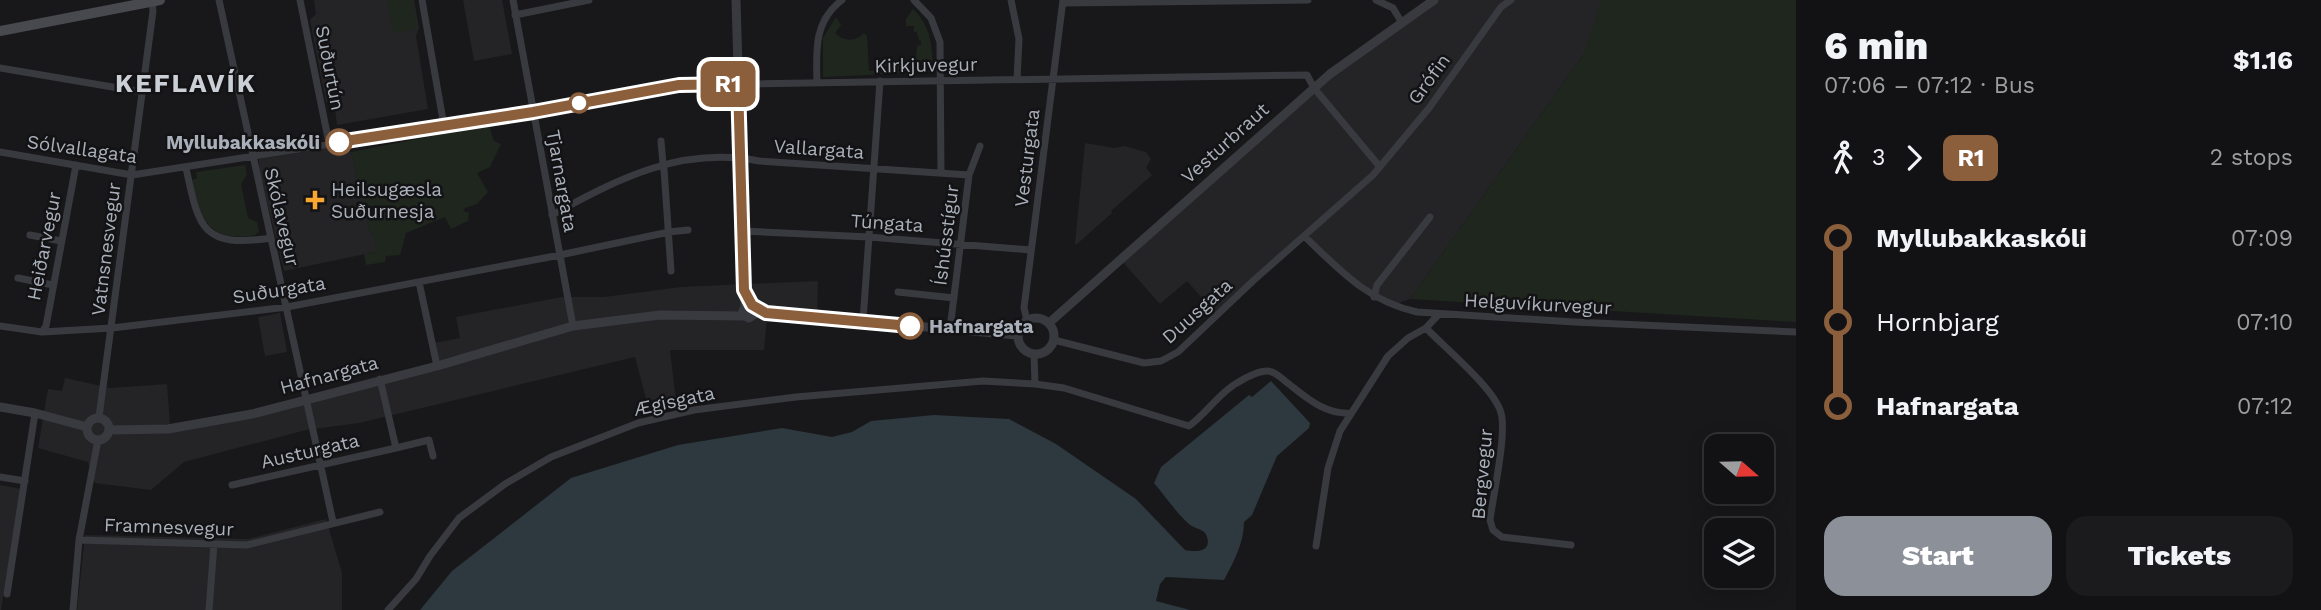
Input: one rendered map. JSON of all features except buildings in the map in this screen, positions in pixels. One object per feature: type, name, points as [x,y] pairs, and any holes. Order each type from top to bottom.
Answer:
[{"type":"main road","points":[[0,31],[156,1]]},
{"type":"street","name":"Skólavegur","points":[[219,0],[333,522]]},
{"type":"street","name":"Suðurtún","points":[[300,0],[329,143]]},
{"type":"street","points":[[422,0],[444,126]]},
{"type":"street","name":"Tjarnargata","points":[[513,0],[573,326]]},
{"type":"street","points":[[515,15],[589,0]]},
{"type":"street","points":[[736,0],[744,290],[749,310]]},
{"type":"street","points":[[817,82],[818,36],[828,15],[842,0]]},
{"type":"street","points":[[914,0],[926,11],[938,33],[941,173]]},
{"type":"street","points":[[1011,0],[1019,38],[1017,79]]},
{"type":"street","points":[[1063,2],[1308,0]]},
{"type":"street","points":[[1376,0],[1393,8],[1402,23]]},
{"type":"street","name":"Vesturbraut","points":[[1049,323],[1330,74],[1434,0]]},
{"type":"street","name":"Grófin","points":[[1304,236],[1380,167],[1429,108],[1499,4],[1511,0]]},
{"type":"street","name":"Vatnsnesvegur","points":[[99,417],[156,1]]},
{"type":"street","name":"Vesturgata","points":[[1027,320],[1024,308],[1063,2]]},
{"type":"street","points":[[0,68],[142,92]]},
{"type":"street","name":"Kirkjuvegur","points":[[533,112],[679,85],[1307,75],[1314,88]]},
{"type":"street","points":[[863,321],[880,81]]},
{"type":"street","points":[[1314,88],[1380,167]]},
{"type":"street","name":"Sólvallagata","points":[[0,152],[132,175],[533,112]]},
{"type":"street","points":[[661,141],[671,271]]},
{"type":"street","name":"Íshússtígur","points":[[950,329],[969,175],[980,146]]},
{"type":"street","name":"Vallargata","points":[[552,215],[632,175],[698,157],[740,157],[760,161],[969,175]]},
{"type":"street","name":"Heiðarvegur","points":[[42,332],[46,326],[76,165]]},
{"type":"street","points":[[186,168],[195,211],[211,232],[233,241],[271,238]]},
{"type":"street","points":[[1374,297],[1377,285],[1430,217]]},
{"type":"street","points":[[560,255],[688,230]]},
{"type":"street","name":"Túngata","points":[[742,231],[869,237],[1031,250]]},
{"type":"street","points":[[30,235],[61,241]]},
{"type":"street","name":"Helguvíkurvegur","points":[[1304,236],[1346,276],[1374,297],[1407,310],[1574,322],[1796,332]]},
{"type":"street","name":"Duusgata","points":[[1054,340],[1144,363],[1166,359],[1178,352],[1304,236]]},
{"type":"street","name":"Suðurgata","points":[[0,326],[42,332],[112,328],[286,307],[560,255]]},
{"type":"street","points":[[18,278],[53,285]]},
{"type":"street","points":[[419,282],[437,366]]},
{"type":"street","points":[[898,292],[954,298]]},
{"type":"street","name":"Hafnargata","points":[[109,430],[168,429],[253,414],[437,366],[573,326],[660,315],[720,315],[749,310],[1017,335]]},
{"type":"street","points":[[1316,546],[1330,459],[1340,431],[1395,349],[1426,328],[1439,314]]},
{"type":"street","points":[[1041,318],[1049,323],[1054,340],[1045,352],[1026,352],[1017,335],[1020,326],[1027,320],[1041,318]]},
{"type":"street","name":"Bergvegur","points":[[1426,328],[1492,394],[1502,413],[1503,431],[1490,520],[1493,530],[1502,537],[1571,545]]},
{"type":"street","points":[[1034,354],[1035,384]]},
{"type":"street","name":"Ægisgata","points":[[388,610],[416,579],[459,518],[505,484],[551,457],[617,430],[694,410],[796,397],[983,381],[1064,388],[1189,426],[1233,384],[1268,371],[1319,407],[1338,413],[1351,413]]},
{"type":"street","points":[[380,379],[396,448]]},
{"type":"street","points":[[0,407],[87,426]]},
{"type":"street","points":[[7,594],[35,413]]},
{"type":"street","points":[[99,417],[108,423],[109,430],[106,437],[98,440],[88,435],[87,426],[91,419],[99,417]]},
{"type":"street","points":[[73,610],[79,540],[98,440]]},
{"type":"street","name":"Austurgata","points":[[232,485],[429,440],[433,456]]},
{"type":"street","points":[[0,477],[25,481]]},
{"type":"street","name":"Framnesvegur","points":[[79,540],[247,545],[380,512]]},
{"type":"street","points":[[209,610],[214,544]]},
{"type":"shaded area","name":"Myllubakkaskóli","points":[[314,0],[414,0],[419,28],[416,36],[428,109],[337,125],[335,109],[331,102],[326,102],[310,20],[316,14]]},
{"type":"shaded area","points":[[387,0],[412,0],[417,29],[394,33]]},
{"type":"shaded area","points":[[463,0],[502,0],[512,54],[474,61]]},
{"type":"shaded area","points":[[1434,0],[1602,0],[1584,54],[1410,299],[1392,305],[1374,297],[1305,236],[1215,313],[1187,281],[1160,304],[1121,260],[1330,74]]},
{"type":"shaded area","points":[[1602,0],[1796,0],[1796,322],[1410,299],[1584,54]]},
{"type":"shaded area","points":[[913,9],[927,30],[933,72],[823,77],[823,38],[836,17],[841,25],[835,33],[838,36],[850,40],[864,33],[867,36],[869,71],[884,70],[884,63],[916,59],[917,46],[921,45],[921,41],[917,32],[914,32],[914,26],[906,26],[906,19]]},
{"type":"shaded area","points":[[489,125],[494,141],[501,144],[490,167],[477,173],[488,192],[477,204],[465,208],[463,211],[469,213],[468,221],[451,229],[445,217],[406,233],[400,255],[386,256],[385,262],[366,265],[364,254],[375,252],[376,244],[370,232],[351,152]]},
{"type":"shaded area","points":[[1085,143],[1114,148],[1124,146],[1146,152],[1151,159],[1146,168],[1152,175],[1075,244]]},
{"type":"shaded area","name":"Heilsugæsla Suðurnesja","points":[[342,146],[351,152],[370,232],[377,247],[375,252],[284,271],[259,169],[259,159]]},
{"type":"shaded area","points":[[245,165],[247,175],[241,184],[248,218],[257,222],[259,231],[255,235],[239,237],[217,232],[203,217],[192,180],[197,178],[196,172]]},
{"type":"shaded area","points":[[818,281],[817,319],[767,318],[764,350],[670,350],[676,401],[648,406],[635,357],[359,423],[306,430],[184,462],[151,490],[95,483],[88,462],[38,448],[48,389],[62,391],[65,378],[110,388],[167,384],[170,424],[247,412],[433,364],[429,344],[460,338],[456,317],[562,297],[604,297],[681,287]]},
{"type":"shaded area","points":[[280,313],[287,352],[265,356],[258,317]]},
{"type":"shaded area","points":[[1271,381],[1310,423],[1309,428],[1277,456],[1252,515],[1244,522],[1240,545],[1224,580],[1166,577],[1160,584],[1156,601],[1190,610],[420,610],[452,571],[571,478],[678,445],[782,428],[832,437],[852,432],[871,421],[934,415],[1009,419],[1056,444],[1136,499],[1185,550],[1205,549],[1208,542],[1206,534],[1185,521],[1154,483],[1161,467],[1249,395],[1252,397]]},
{"type":"shaded area","points":[[0,485],[21,489],[1,610],[0,610]]},
{"type":"shaded area","points":[[326,519],[342,573],[342,610],[77,610],[85,535],[248,539]]},
{"type":"bus line","name":"R1","points":[[339,142],[533,112],[679,85],[738,84],[744,290],[752,305],[766,313],[910,326]]},
{"type":"place","name":"Myllubakkaskóli","points":[[339,142]]},
{"type":"place","name":"Heilsugæsla Suðurnesja","points":[[315,200]]},
{"type":"place","name":"Hafnargata","points":[[910,326]]},
{"type":"district","name":"KEFLAVÍK","points":[[186,83]]}]
